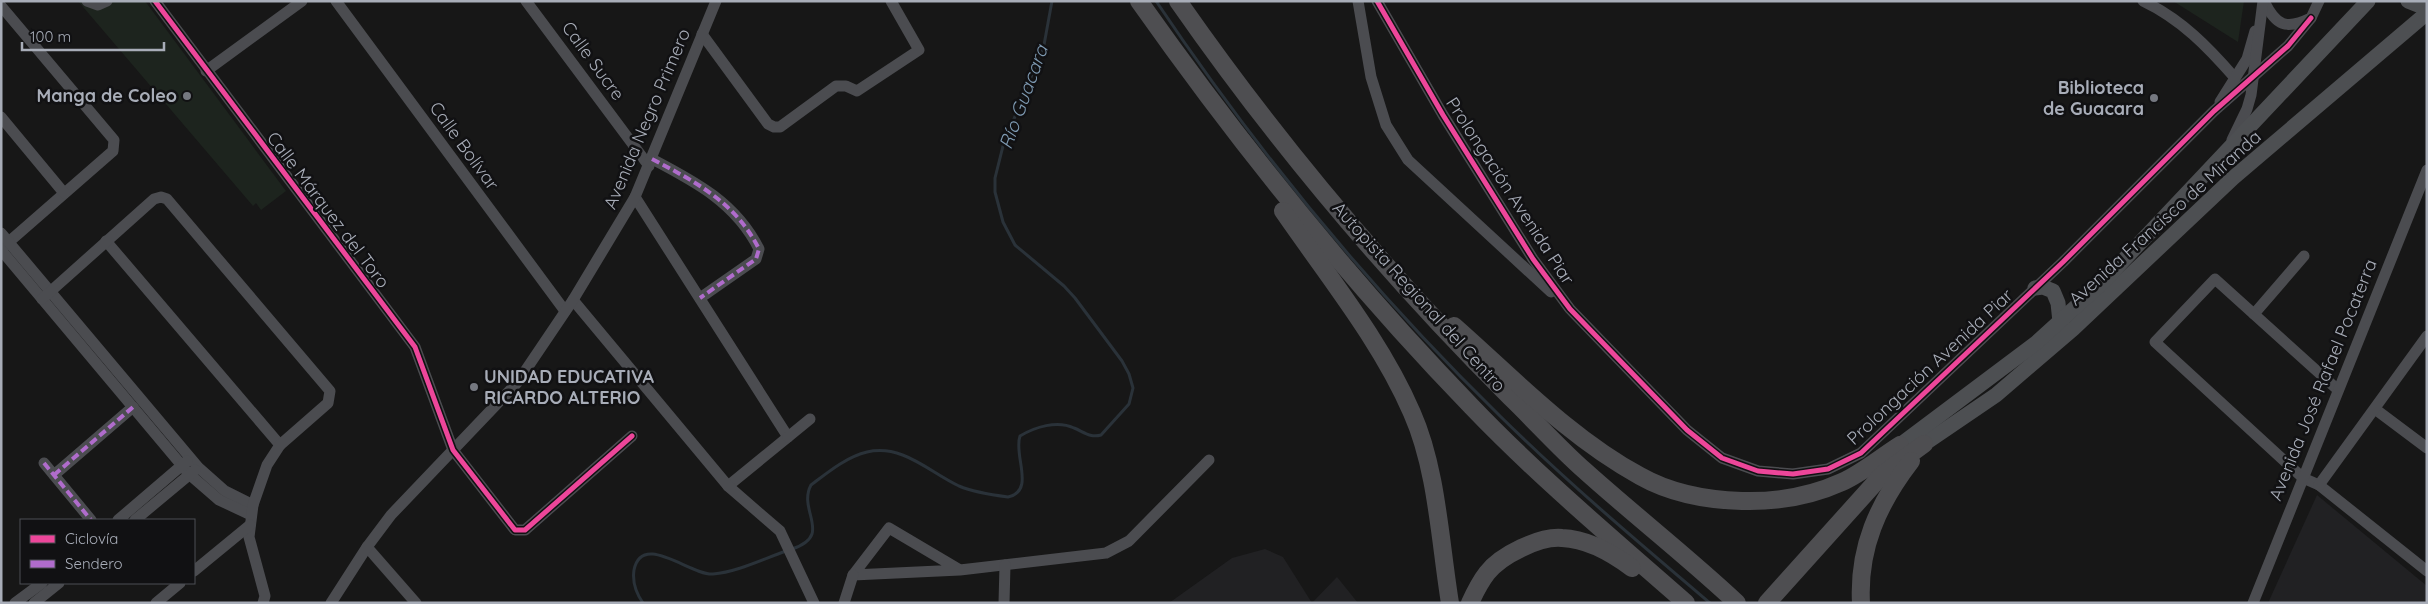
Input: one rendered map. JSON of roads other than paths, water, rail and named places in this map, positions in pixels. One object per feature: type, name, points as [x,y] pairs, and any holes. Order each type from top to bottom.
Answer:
[{"type":"highway","name":"Autopista Regional del Centro","points":[[1139,1],[1243,144],[1315,234],[1472,407],[1548,482],[1686,603]]},
{"type":"highway","name":"Autopista Regional del Centro","points":[[1178,1],[1275,134],[1339,211],[1450,336],[1583,469],[1732,598]]},
{"type":"highway","points":[[1175,52],[1192,90],[1244,155],[1276,201],[1373,342],[1402,392],[1424,449],[1450,603]]},
{"type":"highway","points":[[1339,211],[1440,313],[1543,406],[1589,444],[1640,476],[1659,485],[1682,493],[1728,500],[1772,501],[1814,493],[1844,481],[1900,445]]},
{"type":"highway","points":[[1767,603],[1883,474],[1924,444]]},
{"type":"highway","points":[[1861,603],[1860,582],[1865,550],[1875,517],[1895,482],[1924,444]]},
{"type":"highway","points":[[1755,603],[1849,496],[1900,445]]},
{"type":"highway","points":[[1470,603],[1488,571],[1502,559],[1535,543],[1561,537],[1585,542],[1616,556],[1681,603]]},
{"type":"main road","name":"Avenida Francisco de Miranda","points":[[1900,445],[2036,343],[2103,282],[2368,1]]},
{"type":"main road","points":[[2408,1],[2427,5]]},
{"type":"main road","name":"Avenida Francisco de Miranda","points":[[1924,444],[1996,395],[2059,341],[2233,178],[2416,25],[2427,13]]},
{"type":"main road","points":[[2035,288],[2043,287],[2053,291],[2058,303],[2060,322]]},
{"type":"street","points":[[86,1],[98,5],[107,1]]},
{"type":"street","name":"Calle Márquez del Toro","points":[[155,1],[415,347],[453,450],[515,530],[520,532],[525,530],[632,436]]},
{"type":"street","points":[[206,71],[302,1]]},
{"type":"street","name":"Calle Bolívar","points":[[336,1],[565,311]]},
{"type":"street","name":"Calle Sucre","points":[[526,1],[651,162]]},
{"type":"street","name":"Avenida Negro Primero","points":[[330,603],[391,515],[517,383],[574,300],[635,197],[716,1]]},
{"type":"street","points":[[702,34],[768,124],[780,127],[836,86],[846,86],[857,90],[920,50],[891,1]]},
{"type":"street","name":"Prolongación Avenida Piar","points":[[1358,1],[1372,77],[1386,125],[1408,160],[1570,309],[1686,430],[1722,458],[1758,471],[1792,474],[1828,469],[1861,453],[2035,288],[2214,112]]},
{"type":"street","name":"Prolongación Avenida Piar","points":[[1377,1],[1443,115],[1533,259],[1570,309]]},
{"type":"street","points":[[2143,1],[2162,10],[2193,33],[2212,51],[2235,78]]},
{"type":"street","points":[[2214,112],[2247,58],[2263,1]]},
{"type":"street","points":[[2263,1],[2270,14],[2279,22],[2290,26],[2311,18]]},
{"type":"street","points":[[2217,162],[2238,131],[2247,109],[2254,78],[2263,1]]},
{"type":"street","points":[[2214,112],[2288,46],[2311,18],[2319,1]]},
{"type":"street","points":[[1,6],[114,140],[113,151],[3,243],[190,466]]},
{"type":"street","points":[[1,117],[64,193]]},
{"type":"street","points":[[651,162],[696,182],[719,198],[733,211],[759,249],[756,259],[700,298]]},
{"type":"street","name":"Avenida José Rafael Pocaterra","points":[[2253,603],[2427,170]]},
{"type":"street","points":[[2416,196],[2427,202]]},
{"type":"street","points":[[46,295],[154,199],[162,197],[167,199],[330,391],[328,403],[280,445],[267,465],[251,515],[249,537],[265,596],[263,603]]},
{"type":"street","points":[[635,197],[788,437]]},
{"type":"street","points":[[106,242],[280,445]]},
{"type":"street","points":[[2254,314],[2304,256]]},
{"type":"street","points":[[2338,390],[2215,279],[2155,342],[2303,478],[2319,485],[2427,571]]},
{"type":"street","points":[[46,295],[133,407],[190,466],[224,491],[251,515]]},
{"type":"street","points":[[574,300],[728,486],[780,531],[814,603]]},
{"type":"street","points":[[2319,485],[2427,336]]},
{"type":"street","points":[[54,475],[133,407]]},
{"type":"street","points":[[2375,409],[2427,448]]},
{"type":"street","points":[[728,486],[810,419]]},
{"type":"street","points":[[853,575],[960,570],[1106,553],[1129,542],[1209,460]]},
{"type":"street","points":[[44,463],[90,519]]},
{"type":"street","points":[[119,519],[190,466]]},
{"type":"street","points":[[136,519],[190,466]]},
{"type":"street","points":[[195,570],[251,515]]},
{"type":"street","points":[[844,603],[853,575],[889,528],[960,570]]},
{"type":"street","points":[[367,547],[416,603]]},
{"type":"street","points":[[1004,603],[1005,564]]},
{"type":"street","points":[[16,603],[41,584]]},
{"type":"street","points":[[34,603],[58,584]]},
{"type":"street","points":[[156,603],[179,584]]},
{"type":"waterway","name":"Río Guacara","points":[[792,549],[811,537],[813,529],[808,504],[811,485],[837,466],[859,454],[880,451],[892,452],[915,461],[959,486],[976,492],[1008,497],[1021,488],[1020,436],[1039,427],[1053,425],[1067,426],[1090,435],[1101,435],[1129,404],[1133,388],[1129,374],[1122,361],[1064,286],[1015,245],[1003,222],[995,192],[995,178],[1003,146],[1044,45],[1052,1]]},
{"type":"waterway","points":[[1156,1],[1194,56],[1275,165],[1361,269],[1406,319],[1500,416],[1551,464],[1710,603]]},
{"type":"waterway","name":"Río Guacara","points":[[643,603],[635,588],[634,570],[639,559],[647,554],[668,558],[692,569],[713,574],[741,568],[786,551]]},
{"type":"place","name":"Manga de Coleo","points":[[187,96]]},
{"type":"place","name":"Biblioteca de Guacara","points":[[2154,98]]},
{"type":"place","name":"UNIDAD EDUCATIVA RICARDO ALTERIO","points":[[474,387]]}]
